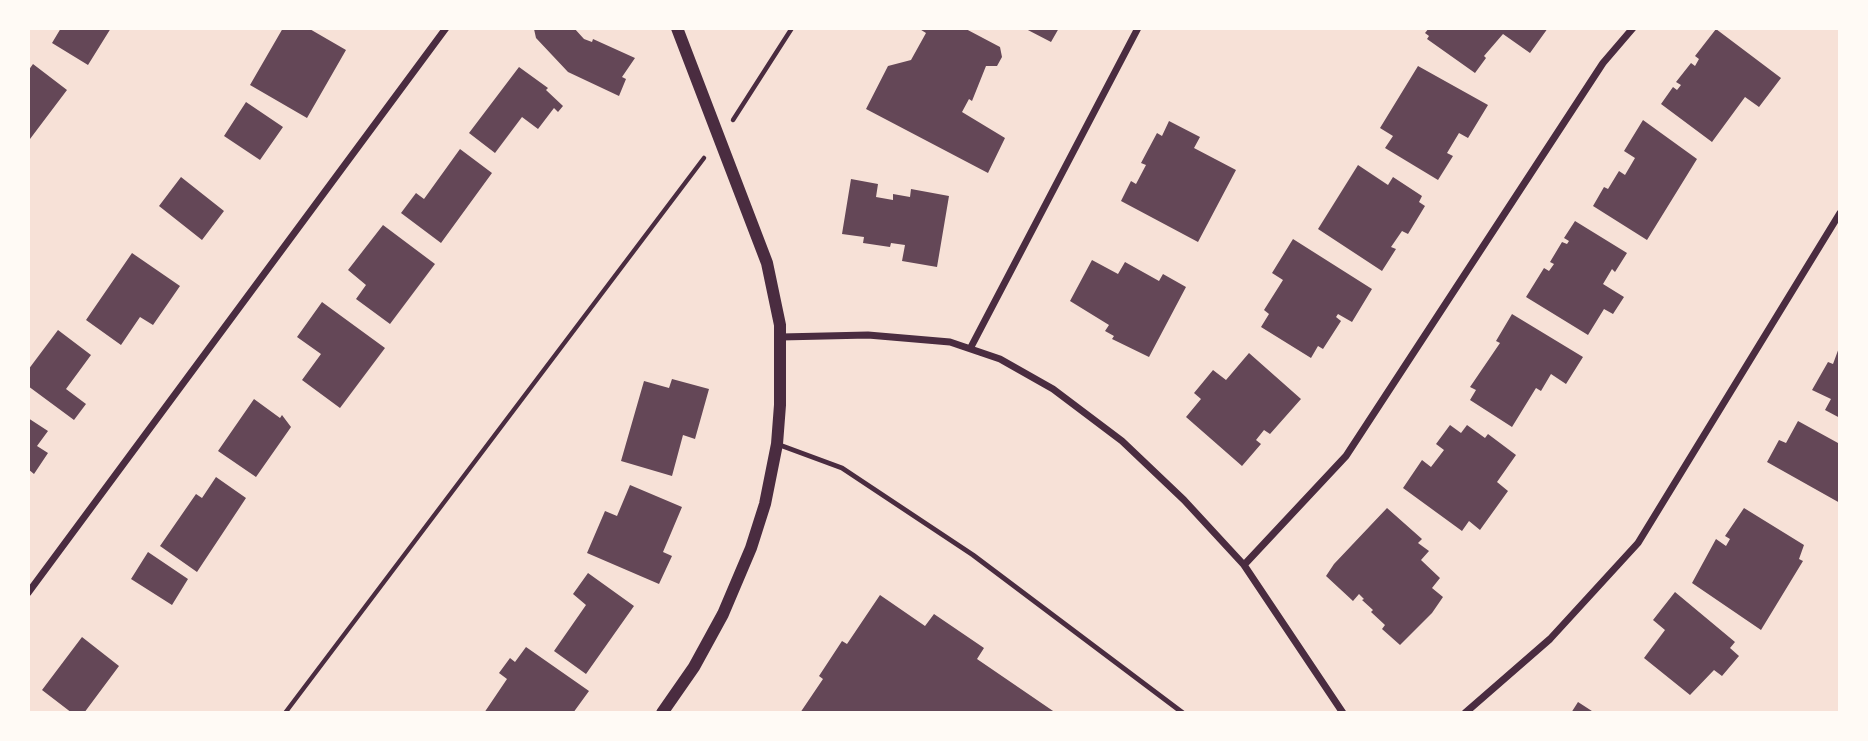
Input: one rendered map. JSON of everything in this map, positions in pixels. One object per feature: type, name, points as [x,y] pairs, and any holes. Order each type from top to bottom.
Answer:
[{"type":"street","points":[[28,593],[446,28]]},
{"type":"street","points":[[662,713],[694,667],[736,587],[765,505],[777,444],[781,337],[767,264],[677,28]]},
{"type":"street","points":[[971,347],[1138,28]]},
{"type":"street","points":[[1244,565],[1346,456],[1603,63],[1633,28]]},
{"type":"street","points":[[1465,713],[1550,639],[1638,543],[1840,213]]},
{"type":"street","points":[[781,337],[868,335],[950,342],[1000,359],[1053,389],[1104,427],[1184,500],[1244,565],[1343,713]]},
{"type":"lane","points":[[777,444],[842,468],[907,511],[972,555],[1183,713]]},
{"type":"path","points":[[285,713],[720,137],[792,28]]},
{"type":"building","points":[[61,28],[111,28],[88,65],[52,43]]},
{"type":"building","points":[[283,28],[308,28],[346,50],[307,118],[250,85]]},
{"type":"building","points":[[574,28],[584,39],[592,42],[593,39],[635,58],[622,77],[626,79],[619,96],[568,72],[536,38],[534,29]]},
{"type":"building","points":[[918,28],[964,28],[1000,47],[1002,57],[997,66],[986,66],[972,101],[969,99],[962,112],[1005,138],[988,173],[866,109],[888,66],[911,60],[926,33]]},
{"type":"building","points":[[1024,28],[1059,28],[1051,42]]},
{"type":"building","points":[[1429,28],[1548,28],[1530,53],[1503,34],[1484,56],[1486,58],[1475,73],[1427,39],[1429,36],[1425,33]]},
{"type":"building","points":[[1716,29],[1781,78],[1759,107],[1745,97],[1712,142],[1661,104],[1673,87],[1677,90],[1681,85],[1676,82],[1691,63],[1695,66],[1699,59],[1695,56]]},
{"type":"building","points":[[33,64],[67,90],[30,139],[28,71]]},
{"type":"building","points":[[1418,66],[1488,105],[1468,138],[1459,133],[1447,153],[1453,156],[1438,180],[1385,148],[1393,136],[1380,128]]},
{"type":"building","points":[[519,67],[548,88],[546,90],[563,106],[558,112],[554,108],[538,129],[522,117],[495,153],[469,133]]},
{"type":"building","points":[[246,102],[283,127],[260,160],[224,136]]},
{"type":"building","points":[[1643,120],[1697,159],[1647,240],[1593,206],[1604,187],[1608,189],[1619,171],[1625,175],[1635,158],[1624,151]]},
{"type":"building","points":[[1169,121],[1200,137],[1194,148],[1236,170],[1198,242],[1121,201],[1131,181],[1136,184],[1146,165],[1141,163],[1157,133],[1162,136]]},
{"type":"building","points":[[460,149],[492,173],[441,243],[401,213],[416,193],[424,199]]},
{"type":"building","points":[[1358,165],[1388,185],[1393,177],[1422,196],[1419,202],[1425,206],[1408,234],[1402,231],[1391,247],[1396,249],[1382,271],[1318,229]]},
{"type":"building","points":[[181,177],[224,211],[202,240],[159,206]]},
{"type":"building","points":[[851,179],[878,184],[876,197],[893,200],[893,194],[910,197],[911,189],[949,196],[937,267],[902,261],[905,245],[891,243],[890,247],[863,243],[864,237],[842,234]]},
{"type":"building","points":[[1575,221],[1627,253],[1615,272],[1612,269],[1603,284],[1624,297],[1613,314],[1604,309],[1588,335],[1526,297],[1544,268],[1549,271],[1554,264],[1550,262],[1562,242],[1567,244],[1569,241],[1564,238]]},
{"type":"building","points":[[383,225],[435,264],[390,324],[356,299],[366,285],[348,270]]},
{"type":"building","points":[[1293,239],[1372,289],[1352,322],[1338,314],[1336,317],[1341,321],[1323,349],[1318,346],[1311,358],[1261,327],[1269,314],[1264,310],[1283,280],[1272,273]]},
{"type":"building","points":[[132,253],[180,286],[153,325],[140,317],[121,345],[86,320]]},
{"type":"building","points":[[1092,260],[1118,274],[1125,262],[1159,281],[1163,274],[1186,287],[1149,357],[1112,339],[1114,336],[1105,331],[1109,325],[1070,301]]},
{"type":"building","points":[[322,302],[385,348],[340,408],[302,380],[321,354],[297,337]]},
{"type":"building","points":[[1512,314],[1583,357],[1566,384],[1551,374],[1541,391],[1536,388],[1512,427],[1470,400],[1476,390],[1470,387],[1500,343],[1496,341]]},
{"type":"building","points":[[58,330],[91,355],[66,389],[86,404],[74,420],[28,386],[28,370]]},
{"type":"building","points":[[1840,345],[1840,418],[1825,410],[1831,399],[1812,390],[1828,362],[1833,364]]},
{"type":"building","points":[[1249,353],[1301,399],[1270,434],[1264,430],[1256,440],[1261,444],[1242,466],[1186,417],[1201,399],[1194,393],[1213,370],[1226,380]]},
{"type":"building","points":[[672,379],[709,389],[695,439],[683,435],[672,476],[621,461],[644,381],[669,388]]},
{"type":"building","points":[[254,399],[280,418],[282,415],[291,427],[256,477],[218,451]]},
{"type":"building","points":[[28,418],[48,431],[37,446],[48,453],[34,474],[28,469]]},
{"type":"building","points":[[1798,421],[1838,443],[1840,439],[1840,503],[1767,462],[1779,440],[1786,443]]},
{"type":"building","points":[[1450,425],[1461,433],[1467,425],[1485,438],[1488,434],[1516,455],[1497,482],[1508,491],[1480,530],[1469,521],[1462,531],[1403,488],[1422,460],[1431,467],[1444,450],[1436,444]]},
{"type":"building","points":[[216,477],[246,498],[197,572],[160,546],[196,494],[202,498]]},
{"type":"building","points":[[630,485],[682,507],[663,552],[672,556],[659,584],[587,553],[605,511],[617,516]]},
{"type":"building","points":[[1387,508],[1422,539],[1418,543],[1429,551],[1421,560],[1440,578],[1432,588],[1443,597],[1432,613],[1400,645],[1382,629],[1385,625],[1371,612],[1373,610],[1359,594],[1353,601],[1326,576]]},
{"type":"building","points":[[1744,508],[1804,545],[1799,559],[1803,561],[1761,630],[1692,583],[1716,539],[1726,546],[1730,539],[1725,536]]},
{"type":"building","points":[[148,552],[188,579],[172,605],[131,579]]},
{"type":"building","points":[[588,573],[634,606],[586,674],[554,651],[586,605],[573,594]]},
{"type":"building","points":[[1675,592],[1735,642],[1730,648],[1739,656],[1722,676],[1714,670],[1690,695],[1644,658],[1665,630],[1653,620]]},
{"type":"building","points":[[880,595],[925,626],[934,614],[984,648],[977,659],[1056,713],[800,713],[823,679],[819,676],[842,641],[847,644]]},
{"type":"building","points":[[82,637],[119,666],[84,713],[72,713],[42,690]]},
{"type":"building","points":[[526,647],[589,691],[573,713],[484,713],[507,679],[499,673],[510,658],[515,662]]},
{"type":"building","points":[[1578,702],[1595,713],[1571,713]]}]
